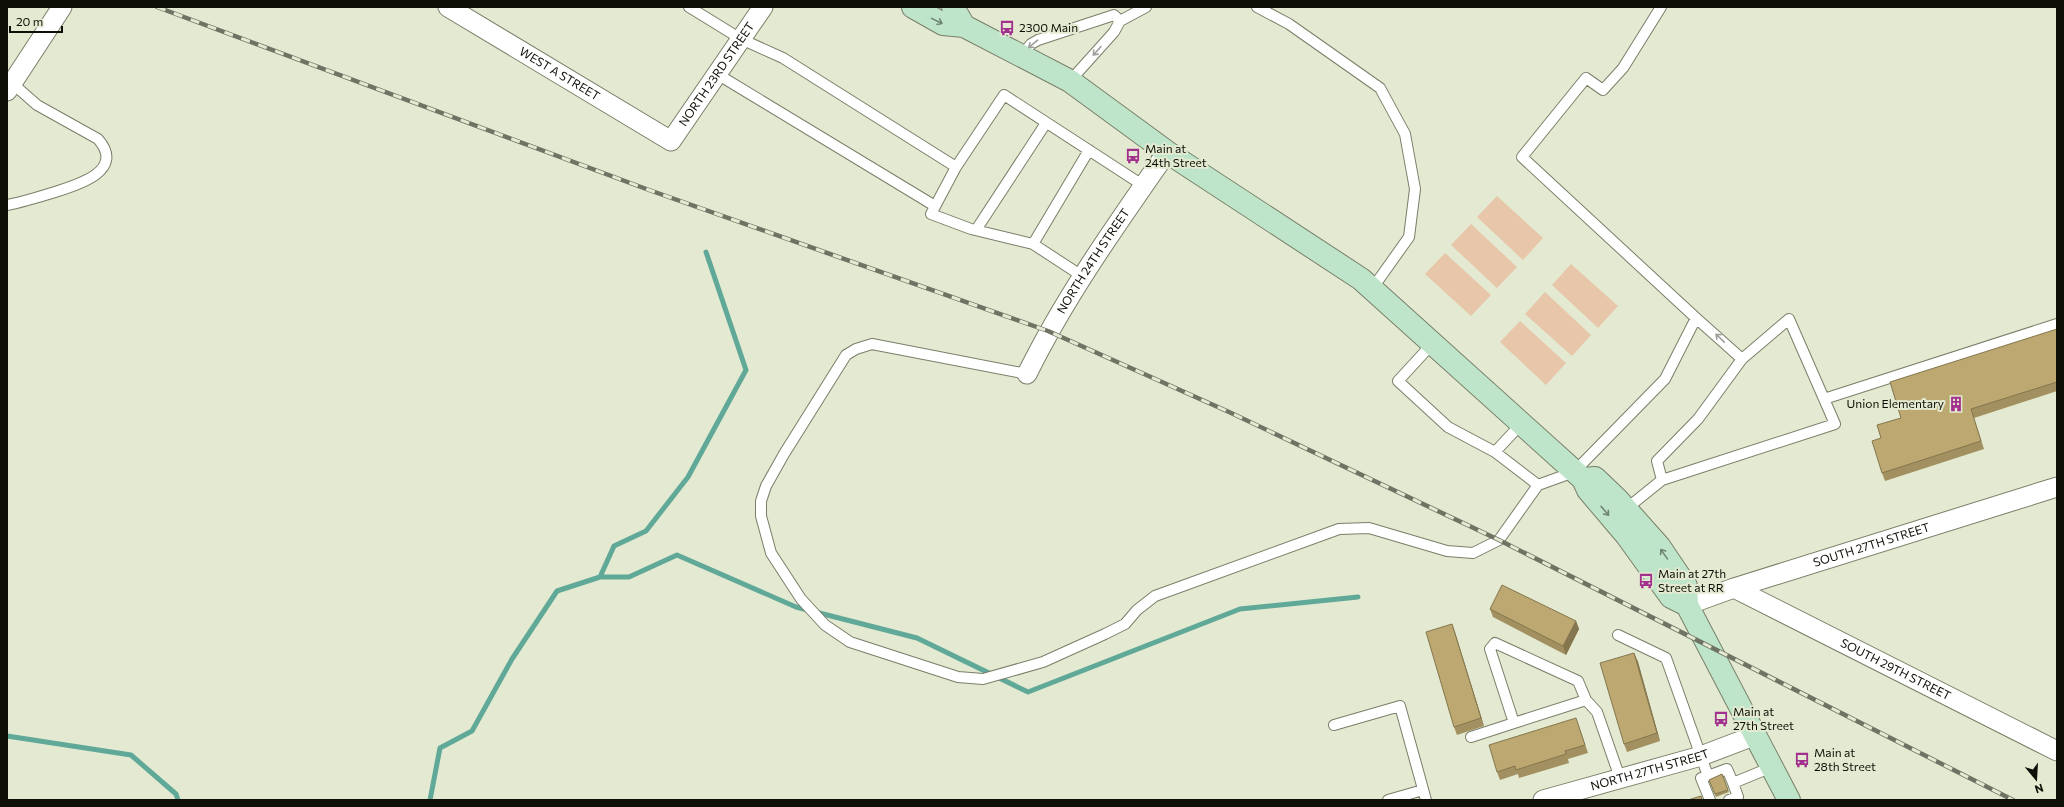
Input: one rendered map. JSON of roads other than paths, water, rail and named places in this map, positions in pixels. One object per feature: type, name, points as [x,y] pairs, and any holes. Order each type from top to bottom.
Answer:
[{"type":"main road","points":[[913,7],[943,24],[964,26],[1070,81],[1167,152],[1361,279],[1578,476],[1627,536],[1671,597],[1687,605]]},
{"type":"main road","points":[[953,7],[964,26]]},
{"type":"main road","points":[[1578,476],[1595,478],[1626,509],[1659,546],[1686,586],[1687,605],[1789,800]]},
{"type":"street","points":[[10,87],[62,7]]},
{"type":"street","name":"WEST A STREET","points":[[448,7],[671,141]]},
{"type":"street","name":"NORTH 23RD STREET","points":[[671,141],[763,7]]},
{"type":"street","name":"NORTH 24TH STREET","points":[[1027,374],[1048,331],[1082,276],[1167,152]]},
{"type":"street","name":"SOUTH 27TH STREET","points":[[1687,605],[1734,588],[2057,487]]},
{"type":"street","name":"SOUTH 29TH STREET","points":[[1734,588],[2057,751]]},
{"type":"street","name":"NORTH 27TH STREET","points":[[1543,800],[1701,756],[1756,735]]},
{"type":"lane","points":[[689,7],[741,39],[783,58],[956,167]]},
{"type":"lane","points":[[1070,81],[1114,32],[1120,21],[1146,7]]},
{"type":"lane","points":[[1257,7],[1289,24],[1380,88],[1405,134],[1415,189],[1409,237],[1372,289]]},
{"type":"lane","points":[[1661,7],[1623,68],[1603,90],[1586,78],[1522,157],[1742,359]]},
{"type":"lane","points":[[1021,56],[1031,44],[1038,40],[1114,15],[1120,21]]},
{"type":"lane","points":[[717,74],[935,206]]},
{"type":"lane","points":[[7,205],[24,202],[88,180],[101,170],[105,162],[106,153],[103,145],[98,139],[10,87]]},
{"type":"lane","points":[[1082,276],[1033,244],[976,230],[931,214],[956,167],[1004,95],[1144,186]]},
{"type":"lane","points":[[976,230],[1046,123]]},
{"type":"lane","points":[[1033,244],[1089,150]]},
{"type":"lane","points":[[1027,374],[872,344],[856,349],[846,355],[766,486],[761,501],[761,516],[771,553],[801,599],[825,625],[850,642],[958,677],[983,679],[1043,662],[1105,634],[1125,624],[1137,610],[1155,596],[1339,529],[1369,528],[1447,551],[1473,553],[1499,540],[1538,485],[1578,476],[1665,379],[1696,318]]},
{"type":"lane","points":[[1626,509],[1662,480],[1835,424],[1789,319],[1742,359],[1698,419],[1657,461],[1662,480]]},
{"type":"lane","points":[[1824,399],[2057,324]]},
{"type":"lane","points":[[1432,344],[1398,381],[1448,427],[1495,452],[1538,485]]},
{"type":"lane","points":[[1495,452],[1521,424]]},
{"type":"lane","points":[[1618,635],[1666,658],[1708,776]]},
{"type":"lane","points":[[1514,723],[1490,649],[1495,643],[1578,681],[1586,700],[1597,712],[1620,778]]},
{"type":"lane","points":[[1471,737],[1586,700]]},
{"type":"lane","points":[[1334,724],[1400,706],[1426,800]]},
{"type":"lane","points":[[1733,783],[1772,767]]},
{"type":"lane","points":[[1710,800],[1701,778],[1727,769],[1738,797],[1729,800]]},
{"type":"lane","points":[[1388,800],[1423,790]]},
{"type":"waterway","points":[[430,800],[440,748],[472,731],[512,659],[557,591],[600,577],[614,546],[646,531],[688,477],[746,370],[706,252]]},
{"type":"waterway","points":[[600,577],[629,577],[677,555],[796,607],[917,638],[1028,692],[1240,609],[1358,597]]},
{"type":"waterway","points":[[7,736],[131,755],[176,794],[178,800]]},
{"type":"railway","points":[[157,7],[649,190],[1048,331],[1229,412],[1499,540],[2013,800]]},
{"type":"place","name":"2300 Main","points":[[1007,28]]},
{"type":"place","name":"Main at 24th Street","points":[[1133,156]]},
{"type":"place","name":"Union Elementary","points":[[1956,404]]},
{"type":"place","name":"Main at 27th Street at RR","points":[[1646,581]]},
{"type":"place","name":"Main at 27th Street","points":[[1721,719]]},
{"type":"place","name":"Main at 28th Street","points":[[1802,760]]}]
